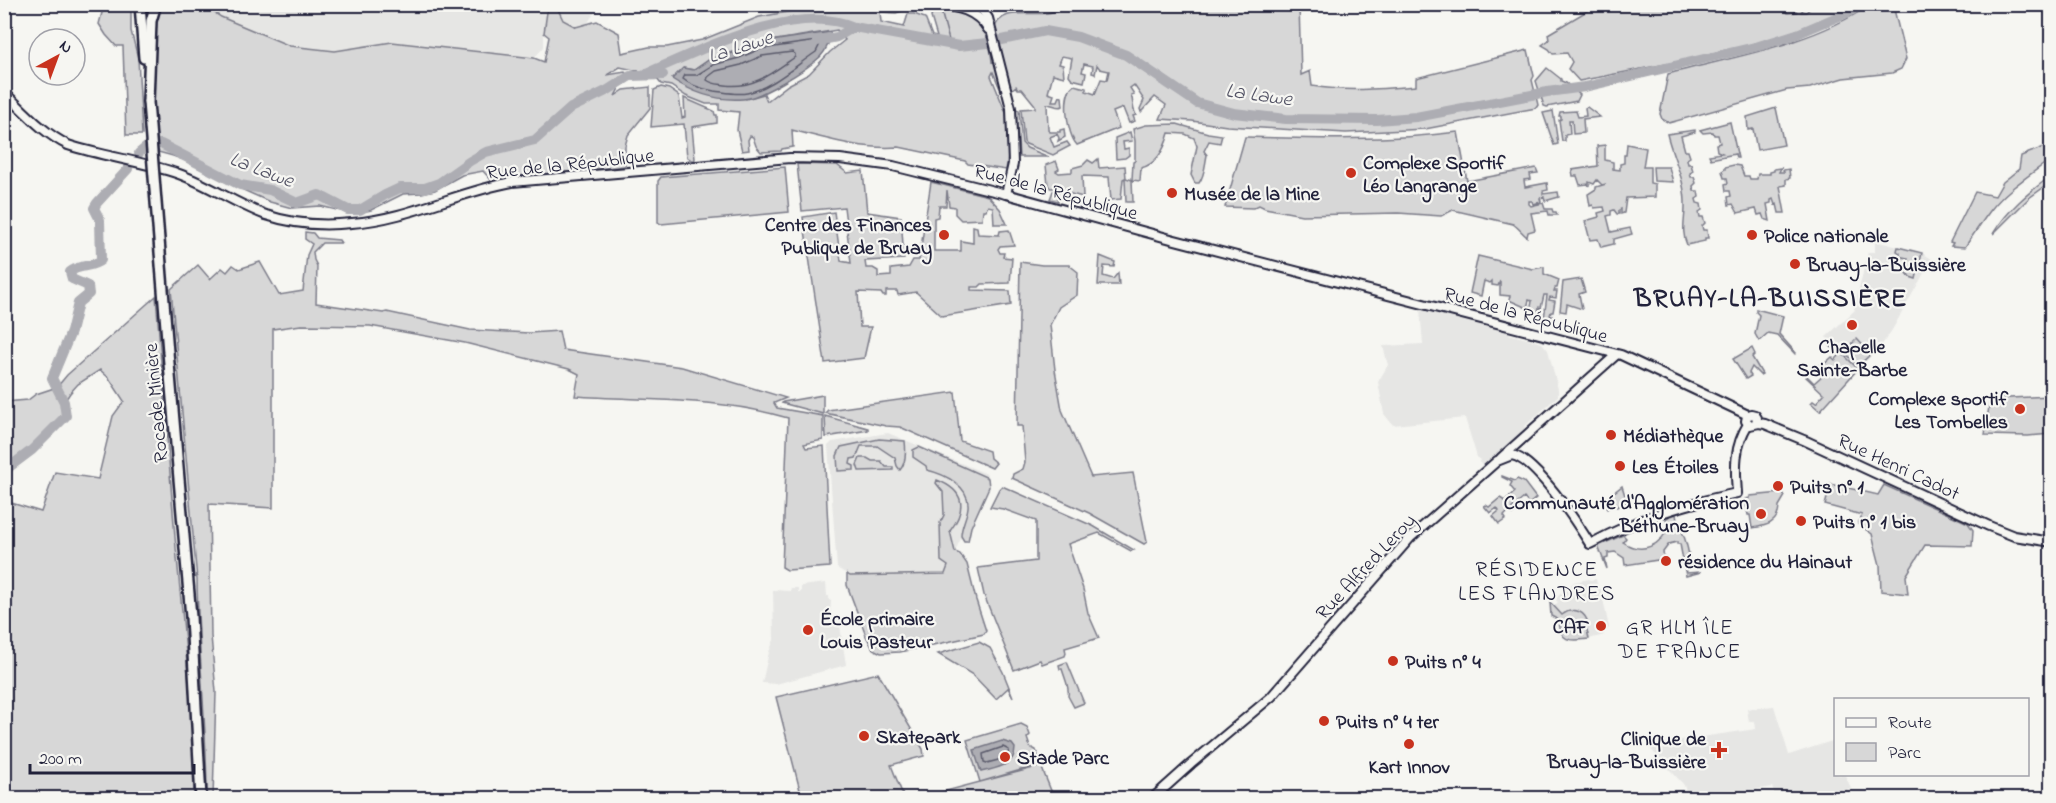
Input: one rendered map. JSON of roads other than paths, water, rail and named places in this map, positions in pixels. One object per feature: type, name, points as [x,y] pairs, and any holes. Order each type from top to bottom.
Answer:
[{"type":"highway","name":"Rocade Minière","points":[[140,4],[191,617],[201,798]]},
{"type":"highway","points":[[148,102],[151,21],[156,4]]},
{"type":"main road","points":[[937,4],[959,7],[975,15],[987,28],[995,47],[1008,92],[1012,123],[1013,164],[1006,194]]},
{"type":"main road","points":[[974,4],[988,18],[991,36]]},
{"type":"main road","name":"Rue de la République","points":[[4,92],[44,131],[68,146],[180,174],[273,217],[320,224],[367,222],[476,190],[512,183],[770,159],[851,160],[893,166],[1006,194],[1616,355]]},
{"type":"main road","name":"Rue Henri Cadot","points":[[1616,355],[1628,358],[1752,420],[1810,443],[1978,521],[2014,536],[2052,542]]},
{"type":"main road","name":"Rue Alfred Leroy","points":[[1153,798],[1265,703],[1410,538],[1616,355]]},
{"type":"main road","points":[[1497,461],[1512,455],[1529,464],[1563,504],[1590,544],[1662,511],[1737,493],[1736,456],[1741,436],[1752,420]]},
{"type":"main road","points":[[1519,457],[1520,440]]},
{"type":"water","points":[[830,32],[826,49],[820,57],[794,76],[751,97],[733,99],[715,97],[697,92],[672,79],[683,68],[694,70],[710,59],[737,52],[758,43]]},
{"type":"water","points":[[1002,741],[1012,744],[1015,748],[1012,759],[1003,766],[981,772],[974,750]]},
{"type":"waterway","name":"La Lawe","points":[[817,41],[837,37],[854,27],[959,46],[988,43],[1045,31],[1078,37],[1126,55],[1197,103],[1234,113],[1286,119],[1377,120],[1416,117],[1585,87],[1759,46],[1797,34],[1849,12],[1861,4]]},
{"type":"waterway","points":[[941,11],[950,44]]},
{"type":"waterway","points":[[647,73],[721,41],[778,24],[805,20],[831,21],[854,27]]},
{"type":"waterway","name":"La Lawe","points":[[139,153],[150,144],[161,144],[240,185],[270,190],[297,203],[319,195],[348,210],[360,210],[400,188],[425,188],[439,183],[486,152],[535,140],[571,108],[608,90],[630,76],[663,75]]},
{"type":"waterway","name":"La Lawe","points":[[4,471],[32,450],[66,416],[64,402],[52,378],[71,332],[78,303],[89,294],[88,286],[72,279],[70,272],[101,260],[100,220],[94,208],[128,169]]},
{"type":"place","name":"Complexe Sportif Léo Langrange","points":[[1351,173]]},
{"type":"place","name":"Musée de la Mine","points":[[1172,193]]},
{"type":"place","name":"Centre des Finances Publique de Bruay","points":[[944,235]]},
{"type":"place","name":"Police nationale","points":[[1752,235]]},
{"type":"place","name":"Bruay-la-Buissière","points":[[1795,264]]},
{"type":"place","name":"Chapelle Sainte-Barbe","points":[[1852,325]]},
{"type":"place","name":"Complexe sportif Les Tombelles","points":[[2020,409]]},
{"type":"place","name":"Médiathèque","points":[[1611,435]]},
{"type":"place","name":"Les Étoiles","points":[[1620,466]]},
{"type":"place","name":"Puits n° 1","points":[[1778,486]]},
{"type":"place","name":"Communauté d'Agglomération Béthune-Bruay","points":[[1761,514]]},
{"type":"place","name":"Puits n° 1 bis","points":[[1801,521]]},
{"type":"place","name":"résidence du Hainaut","points":[[1666,561]]},
{"type":"place","name":"CAF","points":[[1601,626]]},
{"type":"place","name":"École primaire Louis Pasteur","points":[[808,630]]},
{"type":"place","name":"Puits n° 4","points":[[1393,661]]},
{"type":"place","name":"Puits n° 4 ter","points":[[1324,721]]},
{"type":"place","name":"Skatepark","points":[[864,736]]},
{"type":"place","name":"Kart Innov","points":[[1409,744]]},
{"type":"place","name":"Clinique de Bruay-la-Buissière","points":[[1719,750]]},
{"type":"place","name":"Stade Parc","points":[[1005,757]]},
{"type":"district","name":"BRUAY-LA-BUISSIÈRE","points":[[1771,297]]},
{"type":"district","name":"RÉSIDENCE LES FLANDRES","points":[[1537,581]]},
{"type":"district","name":"GR HLM ÎLE DE FRANCE","points":[[1680,639]]}]
